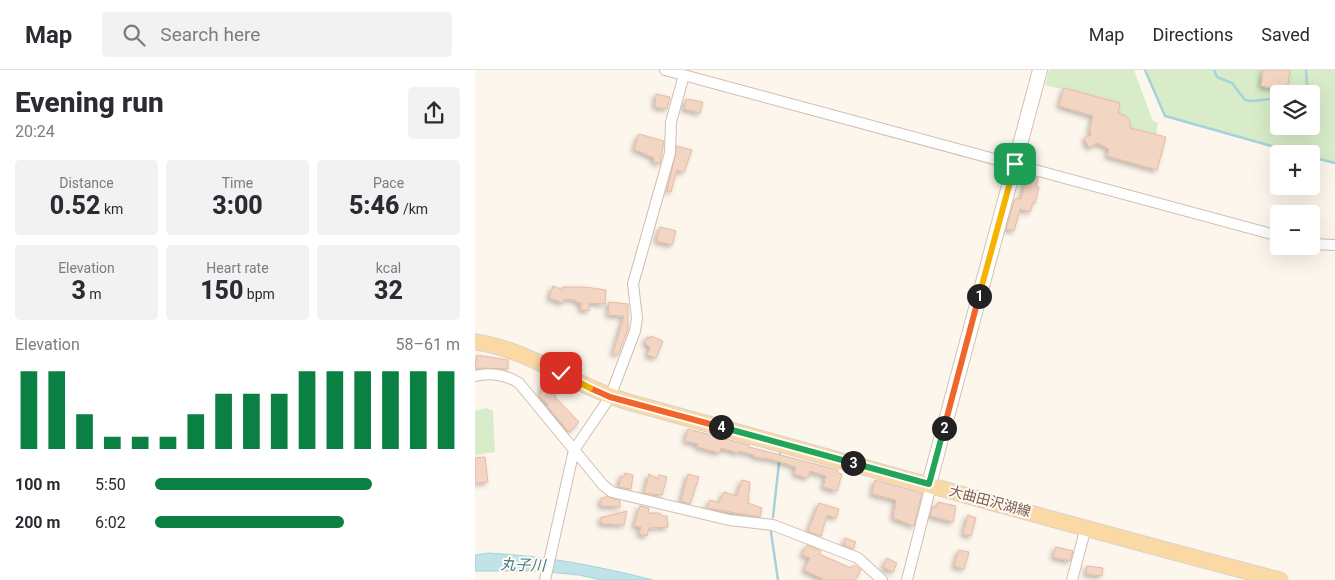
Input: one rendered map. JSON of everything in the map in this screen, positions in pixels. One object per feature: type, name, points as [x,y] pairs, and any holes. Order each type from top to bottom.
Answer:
[{"type":"main road","name":"大曲田沢湖線","points":[[475,342],[511,349],[610,397],[1086,527],[1167,551],[1280,580]]},
{"type":"street","points":[[665,70],[1270,234]]},
{"type":"street","points":[[907,580],[929,493],[929,484],[1040,70]]},
{"type":"street","points":[[545,580],[574,450],[610,397],[635,331],[637,318],[633,284],[670,152],[671,122],[684,75]]},
{"type":"street","points":[[1320,244],[1335,245]]},
{"type":"street","points":[[475,376],[497,375],[510,377],[519,383],[603,485],[612,492],[729,520],[773,524],[858,558],[882,580]]},
{"type":"street","points":[[1072,580],[1086,527]]},
{"type":"green space","points":[[1049,70],[1134,70],[1153,121],[1158,123],[1156,135],[1130,128],[1127,118],[1118,113],[1120,103],[1045,85]]},
{"type":"green space","points":[[1145,70],[1335,70],[1335,163],[1320,159],[1320,145],[1270,146],[1165,116]]},
{"type":"green space","points":[[486,408],[493,411],[495,452],[475,455],[475,411]]},
{"type":"water","name":"丸子川","points":[[489,553],[572,562],[653,580],[601,580],[579,575],[538,571],[475,571],[475,555]]},
{"type":"building","points":[[1263,70],[1290,70],[1288,85],[1270,85],[1270,88],[1261,86]]},
{"type":"building","points":[[1064,88],[1120,103],[1118,113],[1126,116],[1130,121],[1130,128],[1166,137],[1157,170],[1107,156],[1109,149],[1097,143],[1089,148],[1084,138],[1091,135],[1090,129],[1093,116],[1059,106]]},
{"type":"building","points":[[656,94],[670,97],[667,109],[655,107]]},
{"type":"building","points":[[686,99],[703,102],[700,113],[684,109]]},
{"type":"building","points":[[639,134],[664,141],[660,164],[653,161],[654,158],[634,149]]},
{"type":"building","points":[[677,146],[692,150],[684,172],[677,170],[671,192],[667,191]]},
{"type":"building","points":[[1027,175],[1038,178],[1036,187],[1039,187],[1035,203],[1033,202],[1030,212],[1020,209],[1014,231],[1006,229],[1014,201],[1017,198],[1021,199]]},
{"type":"building","points":[[660,227],[676,231],[672,245],[656,241]]},
{"type":"building","points":[[553,286],[563,290],[563,287],[585,287],[606,290],[605,304],[589,303],[589,311],[581,310],[581,303],[576,302],[576,300],[564,299],[563,303],[549,298]]},
{"type":"building","points":[[609,302],[628,304],[628,329],[618,355],[613,353],[624,316],[608,315]]},
{"type":"building","points":[[651,336],[663,341],[656,358],[647,355],[650,348],[645,343],[647,337],[651,338]]},
{"type":"building","points":[[477,355],[508,360],[508,369],[475,368]]},
{"type":"building","points":[[547,380],[559,386],[554,396],[579,422],[569,432],[547,406],[548,404],[539,396]]},
{"type":"building","points":[[688,429],[838,470],[837,473],[842,474],[837,491],[823,487],[826,476],[810,471],[808,478],[794,474],[796,467],[770,459],[754,457],[754,455],[721,448],[720,453],[697,447],[698,444],[685,441]]},
{"type":"building","points":[[485,457],[488,482],[475,483],[475,458]]},
{"type":"building","points":[[625,473],[633,475],[631,489],[619,487],[621,476],[624,477]]},
{"type":"building","points":[[649,474],[658,479],[659,475],[667,477],[662,495],[644,493]]},
{"type":"building","points":[[688,474],[699,477],[690,504],[681,501]]},
{"type":"building","points":[[742,480],[750,482],[748,503],[762,508],[760,517],[707,508],[710,500],[719,503],[724,492],[737,496]]},
{"type":"building","points":[[875,480],[922,493],[914,526],[893,518],[896,500],[872,494]]},
{"type":"building","points":[[606,496],[620,501],[620,507],[601,506],[601,498]]},
{"type":"building","points":[[938,502],[956,506],[953,522],[930,516],[932,507],[936,508]]},
{"type":"building","points":[[819,503],[839,509],[836,518],[827,515],[821,536],[808,531]]},
{"type":"building","points":[[640,506],[649,508],[648,513],[659,513],[667,516],[668,527],[649,528],[647,536],[639,534],[641,527],[634,526]]},
{"type":"building","points":[[627,511],[624,525],[602,524],[600,518]]},
{"type":"building","points":[[968,515],[976,518],[971,536],[963,534]]},
{"type":"building","points":[[845,538],[856,542],[853,549],[844,545]]},
{"type":"building","points":[[807,545],[821,551],[819,554],[851,568],[854,565],[861,570],[855,580],[825,580],[804,570],[810,558],[802,555]]},
{"type":"building","points":[[1056,547],[1073,551],[1070,561],[1053,557]]},
{"type":"building","points":[[959,550],[969,552],[964,569],[954,566]]},
{"type":"building","points":[[887,558],[897,563],[893,572],[883,567]]},
{"type":"building","points":[[1087,566],[1103,568],[1102,576],[1086,574]]},
{"type":"waterway","points":[[1145,70],[1165,116],[1270,146]]},
{"type":"waterway","points":[[1214,70],[1217,77],[1232,83],[1245,100],[1270,99]]},
{"type":"waterway","points":[[1306,70],[1307,85]]},
{"type":"waterway","points":[[1320,159],[1335,163]]},
{"type":"waterway","points":[[773,517],[780,454]]},
{"type":"waterway","points":[[771,532],[778,580]]},
{"type":"route","points":[[561,373],[610,397],[929,484],[1015,164]]}]
